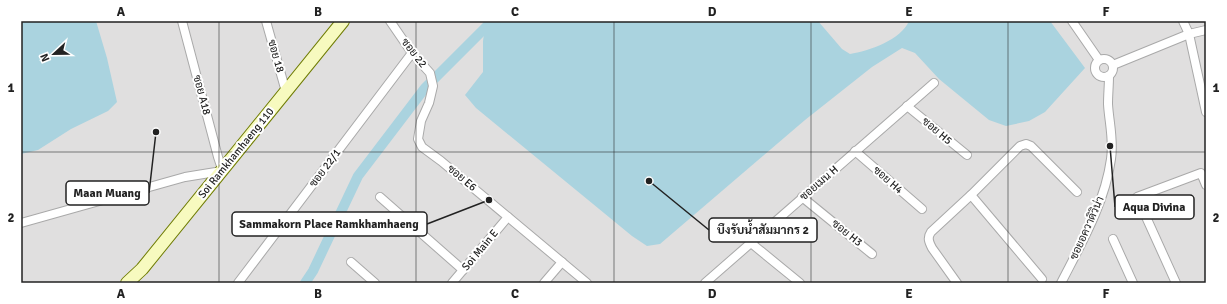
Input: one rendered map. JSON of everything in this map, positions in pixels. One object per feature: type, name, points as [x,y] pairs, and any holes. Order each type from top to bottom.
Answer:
[{"type":"street","name":"ซอย A18","points":[[182,21],[218,156],[223,169]]},
{"type":"street","name":"ซอย 18","points":[[266,21],[286,92]]},
{"type":"street","name":"ซอย 22","points":[[390,21],[430,74],[433,86]]},
{"type":"street","points":[[1072,21],[1099,60]]},
{"type":"street","points":[[1183,21],[1189,34],[1206,112]]},
{"type":"street","name":"Soi Ramkhamhaeng 110","points":[[126,283],[142,268],[286,92],[339,23]]},
{"type":"street","points":[[1109,76],[1103,78],[1097,75],[1094,69],[1099,60],[1107,59],[1113,65],[1189,34],[1206,30]]},
{"type":"street","name":"ซอย 22/1","points":[[238,283],[412,52]]},
{"type":"street","name":"ซอยอควาดิวิน่า","points":[[1061,283],[1083,241],[1104,190],[1111,158],[1111,126],[1108,104],[1109,76],[1113,71],[1113,65]]},
{"type":"street","name":"ซอยเมน H","points":[[705,283],[934,83]]},
{"type":"street","name":"ซอย E6","points":[[433,86],[429,103],[421,121],[418,139],[422,147],[441,161],[587,283]]},
{"type":"street","name":"ซอย H5","points":[[907,106],[967,155]]},
{"type":"street","points":[[957,283],[928,242],[928,236],[930,232],[971,195],[1020,146],[1026,144],[1031,146],[1077,192]]},
{"type":"street","name":"ซอย H4","points":[[855,151],[922,209]]},
{"type":"street","points":[[21,223],[185,177],[223,169]]},
{"type":"street","points":[[1176,283],[1137,197],[1201,173],[1206,185]]},
{"type":"street","points":[[971,195],[1042,279]]},
{"type":"street","points":[[380,197],[463,270]]},
{"type":"street","name":"ซอย H3","points":[[802,197],[872,254]]},
{"type":"street","name":"Soi Main E","points":[[452,283],[508,217]]},
{"type":"street","points":[[1113,239],[1133,283]]},
{"type":"street","points":[[751,243],[800,283]]},
{"type":"street","points":[[351,262],[375,283]]},
{"type":"street","points":[[544,283],[562,262]]},
{"type":"shaded area","points":[[21,21],[1206,21],[1206,283],[21,283]]},
{"type":"water","points":[[21,21],[96,21],[107,58],[117,102],[108,111],[71,129],[38,150],[21,154]]},
{"type":"water","points":[[483,21],[818,21],[842,49],[850,54],[884,44],[899,34],[909,21],[1050,21],[1085,68],[1045,112],[1029,121],[1006,126],[989,120],[939,79],[915,53],[902,48],[872,67],[805,120],[660,244],[647,246],[632,236],[476,108],[465,95],[483,72],[483,41],[485,27]]},
{"type":"waterway","points":[[305,283],[313,271],[358,176],[425,88],[489,24],[496,24]]},
{"type":"place","name":"Maan Muang","points":[[156,132]]},
{"type":"place","name":"Aqua Divina","points":[[1110,146]]},
{"type":"place","name":"บึงรับน้ำสัมมากร 2","points":[[649,181]]},
{"type":"place","name":"Sammakorn Place Ramkhamhaeng","points":[[489,200]]}]
